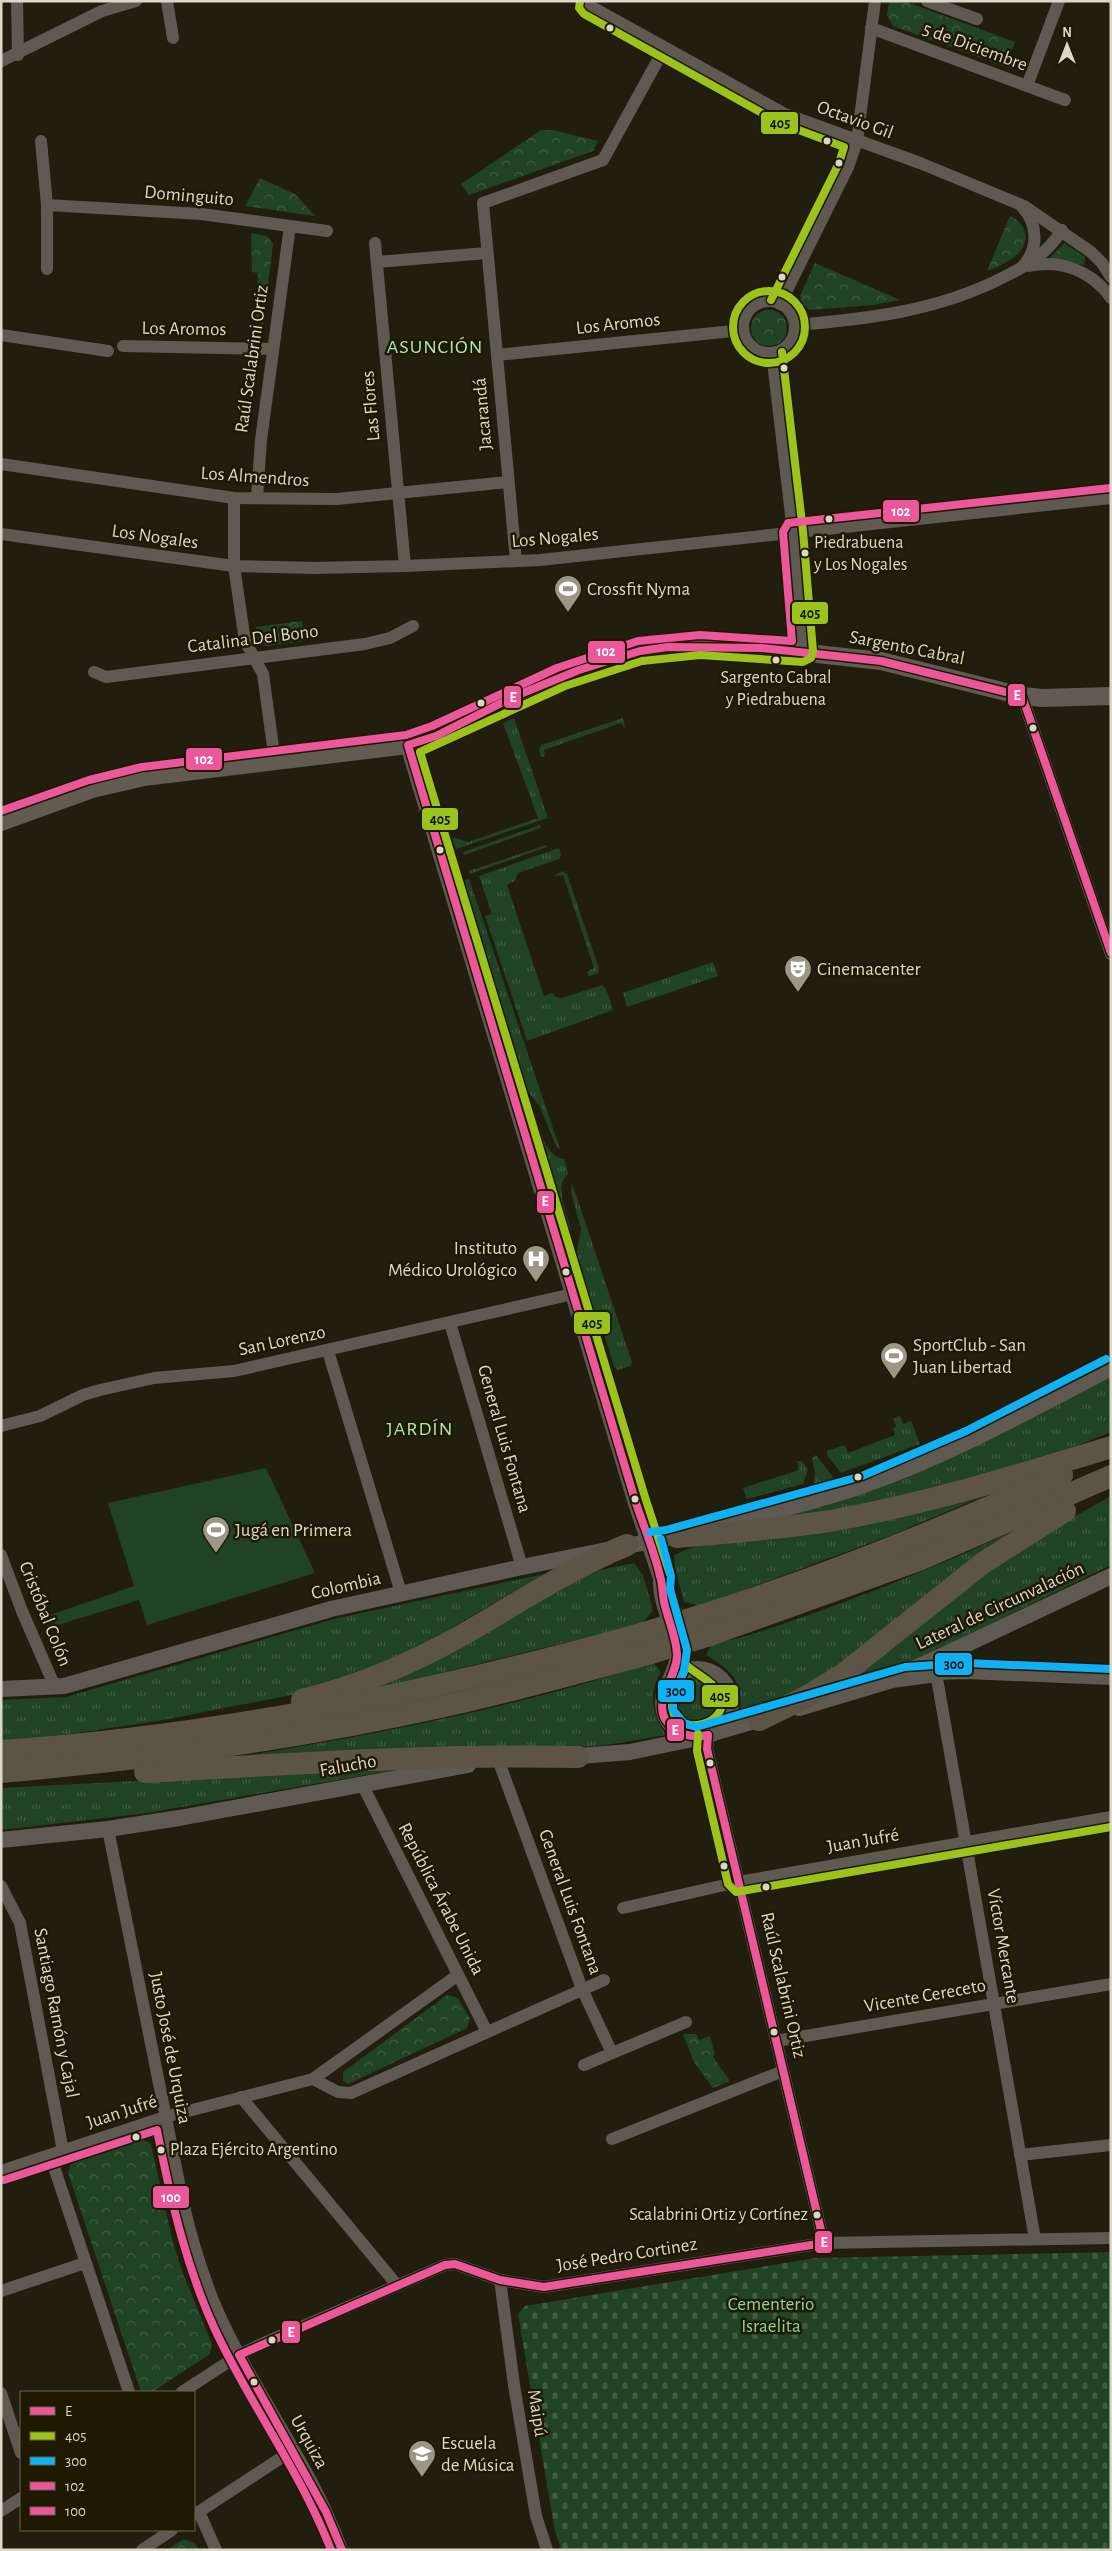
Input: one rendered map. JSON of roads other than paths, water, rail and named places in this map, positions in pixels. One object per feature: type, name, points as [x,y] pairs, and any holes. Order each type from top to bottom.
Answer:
[{"type":"highway","points":[[677,1537],[806,1524],[873,1512],[1021,1475],[1111,1447]]},
{"type":"highway","points":[[706,1625],[778,1590],[907,1542],[1028,1491],[1111,1452]]},
{"type":"highway","points":[[1,1772],[130,1760],[316,1732],[476,1699],[648,1643],[919,1560],[1111,1476]]},
{"type":"highway","points":[[759,1720],[806,1697],[842,1675],[983,1563],[1022,1536],[1111,1484]]},
{"type":"highway","points":[[192,1730],[321,1695],[390,1670],[462,1635],[563,1575],[627,1545]]},
{"type":"highway","points":[[1,1751],[192,1730],[337,1707],[404,1694],[552,1658],[648,1643]]},
{"type":"highway","points":[[1,1777],[86,1775],[402,1758],[497,1755],[578,1757]]},
{"type":"main road","name":"Sargento Cabral","points":[[1,822],[66,798],[119,782],[181,772],[408,745],[436,736],[528,691],[579,670],[640,651],[668,647],[717,647],[803,652],[881,661],[1022,696],[1042,698],[1111,696]]},
{"type":"street","points":[[17,1],[18,55]]},
{"type":"street","points":[[1,61],[18,55],[102,11],[136,1]]},
{"type":"street","points":[[167,1],[173,38]]},
{"type":"street","points":[[780,304],[848,166],[857,141],[875,1]]},
{"type":"street","points":[[927,1],[977,19]]},
{"type":"street","points":[[1028,86],[1059,1]]},
{"type":"street","name":"Octavio Gil","points":[[587,3],[784,114],[920,163],[1014,201],[1062,230],[1098,258],[1111,277]]},
{"type":"street","name":"5 de Diciembre","points":[[872,28],[1066,100]]},
{"type":"street","name":"Jacarandá","points":[[516,561],[483,203],[603,160],[664,48]]},
{"type":"street","points":[[41,141],[47,205],[47,269]]},
{"type":"street","points":[[1014,201],[1030,217],[1035,235],[1031,256],[1020,269]]},
{"type":"street","name":"Dominguito","points":[[47,205],[201,214],[327,231]]},
{"type":"street","name":"Raúl Scalabrini Ortiz","points":[[257,498],[261,440],[290,226]]},
{"type":"street","points":[[795,325],[867,319],[922,308],[959,297],[1020,269],[1045,252],[1062,230]]},
{"type":"street","name":"Las Flores","points":[[375,243],[405,566]]},
{"type":"street","points":[[377,262],[487,253]]},
{"type":"street","points":[[1020,269],[1041,264],[1068,266],[1091,278],[1111,298]]},
{"type":"street","points":[[764,302],[780,304],[790,311],[795,325],[793,338],[789,344],[772,353],[763,353],[751,346],[743,330],[744,320],[751,308],[764,302]]},
{"type":"street","name":"Los Aromos","points":[[497,355],[743,330]]},
{"type":"street","points":[[1,335],[108,350]]},
{"type":"street","name":"Los Aromos","points":[[123,346],[273,349]]},
{"type":"street","points":[[772,353],[793,532],[803,652]]},
{"type":"street","name":"Los Almendros","points":[[1,464],[234,498],[336,499],[508,482]]},
{"type":"street","points":[[234,498],[234,566],[245,641],[263,674],[275,761]]},
{"type":"street","name":"Los Nogales","points":[[1,534],[234,566],[405,566],[516,561],[1111,498]]},
{"type":"street","name":"Catalina Del Bono","points":[[94,672],[106,677],[365,644],[390,638],[413,626]]},
{"type":"street","points":[[1022,696],[1111,954]]},
{"type":"street","points":[[408,745],[635,1500],[651,1542],[661,1578],[668,1588],[687,1648],[706,1670],[723,1681],[731,1699],[727,1719],[708,1735],[687,1736],[679,1732],[666,1720],[662,1704],[666,1687],[677,1662],[677,1651],[660,1590],[661,1578]]},
{"type":"street","name":"San Lorenzo","points":[[1,1426],[40,1416],[83,1395],[100,1390],[163,1377],[234,1371],[573,1294]]},
{"type":"street","name":"General Luis Fontana","points":[[450,1322],[522,1567]]},
{"type":"street","points":[[328,1351],[401,1593]]},
{"type":"street","points":[[651,1542],[677,1537],[865,1485],[970,1440],[1111,1368]]},
{"type":"street","name":"Colombia","points":[[55,1688],[331,1609],[627,1545],[651,1542]]},
{"type":"street","name":"Cristóbal Colón","points":[[1,1555],[22,1611],[55,1688]]},
{"type":"street","name":"Lateral de Circunvalación","points":[[935,1667],[1111,1576]]},
{"type":"street","name":"Falucho","points":[[1,1840],[108,1829],[499,1762],[630,1752],[708,1735],[935,1667],[966,1673],[1111,1679]]},
{"type":"street","name":"Víctor Mercante","points":[[935,1667],[1035,2239]]},
{"type":"street","points":[[670,1680],[687,1670],[706,1670]]},
{"type":"street","points":[[1,1689],[55,1688]]},
{"type":"street","name":"Raúl Scalabrini Ortiz","points":[[708,1735],[707,1749],[824,2243]]},
{"type":"street","name":"General Luis Fontana","points":[[499,1762],[582,1989],[612,2053]]},
{"type":"street","name":"República Árabe Unida","points":[[362,1784],[487,2032]]},
{"type":"street","name":"Juan Jufré","points":[[623,1908],[738,1882],[1111,1817]]},
{"type":"street","name":"Justo José de Urquiza","points":[[108,1829],[183,2203],[199,2264],[239,2355]]},
{"type":"street","name":"Santiago Ramón y Cajal","points":[[1,1886],[20,1923],[63,2151]]},
{"type":"street","name":"Juan Jufré","points":[[1,2171],[165,2117],[241,2096],[314,2079],[458,1975]]},
{"type":"street","points":[[314,2079],[338,2092],[351,2093],[604,1980]]},
{"type":"street","name":"Vicente Cereceto","points":[[776,2040],[1111,1984]]},
{"type":"street","points":[[584,2064],[686,2022]]},
{"type":"street","points":[[612,2139],[783,2071]]},
{"type":"street","points":[[241,2096],[397,2285]]},
{"type":"street","points":[[1020,2155],[1111,2145]]},
{"type":"street","points":[[50,2155],[129,2391]]},
{"type":"street","name":"José Pedro Cortinez","points":[[184,2391],[239,2355],[445,2265],[455,2264],[500,2280],[544,2287],[824,2243],[1111,2238]]},
{"type":"street","points":[[1,2291],[85,2262]]},
{"type":"street","name":"Maipú","points":[[500,2280],[514,2385],[536,2516],[547,2550]]},
{"type":"street","name":"Urquiza","points":[[239,2355],[326,2512],[342,2550]]},
{"type":"street","points":[[1,2393],[20,2450]]},
{"type":"street","points":[[216,2550],[196,2514],[293,2450]]},
{"type":"street","points":[[1,2511],[20,2499]]},
{"type":"street","points":[[142,2550],[170,2531]]},
{"type":"place","name":"Piedrabuena y Los Nogales","points":[[805,553]]},
{"type":"place","name":"Crossfit Nyma","points":[[568,613]]},
{"type":"place","name":"Sargento Cabral y Piedrabuena","points":[[776,660]]},
{"type":"place","name":"Cinemacenter","points":[[798,993]]},
{"type":"place","name":"Instituto Médico Urológico","points":[[536,1283]]},
{"type":"place","name":"SportClub - San Juan Libertad","points":[[894,1380]]},
{"type":"place","name":"Jugá en Primera","points":[[216,1554]]},
{"type":"place","name":"Plaza Ejército Argentino","points":[[161,2150]]},
{"type":"place","name":"Scalabrini Ortiz y Cortínez","points":[[817,2215]]},
{"type":"place","name":"Escuela de Música","points":[[422,2478]]},
{"type":"district","name":"ASUNCIÓN","points":[[435,347]]},
{"type":"district","name":"JARDÍN","points":[[420,1429]]},
{"type":"park label","name":"Cementerio Israelita","points":[[771,2315]]}]
